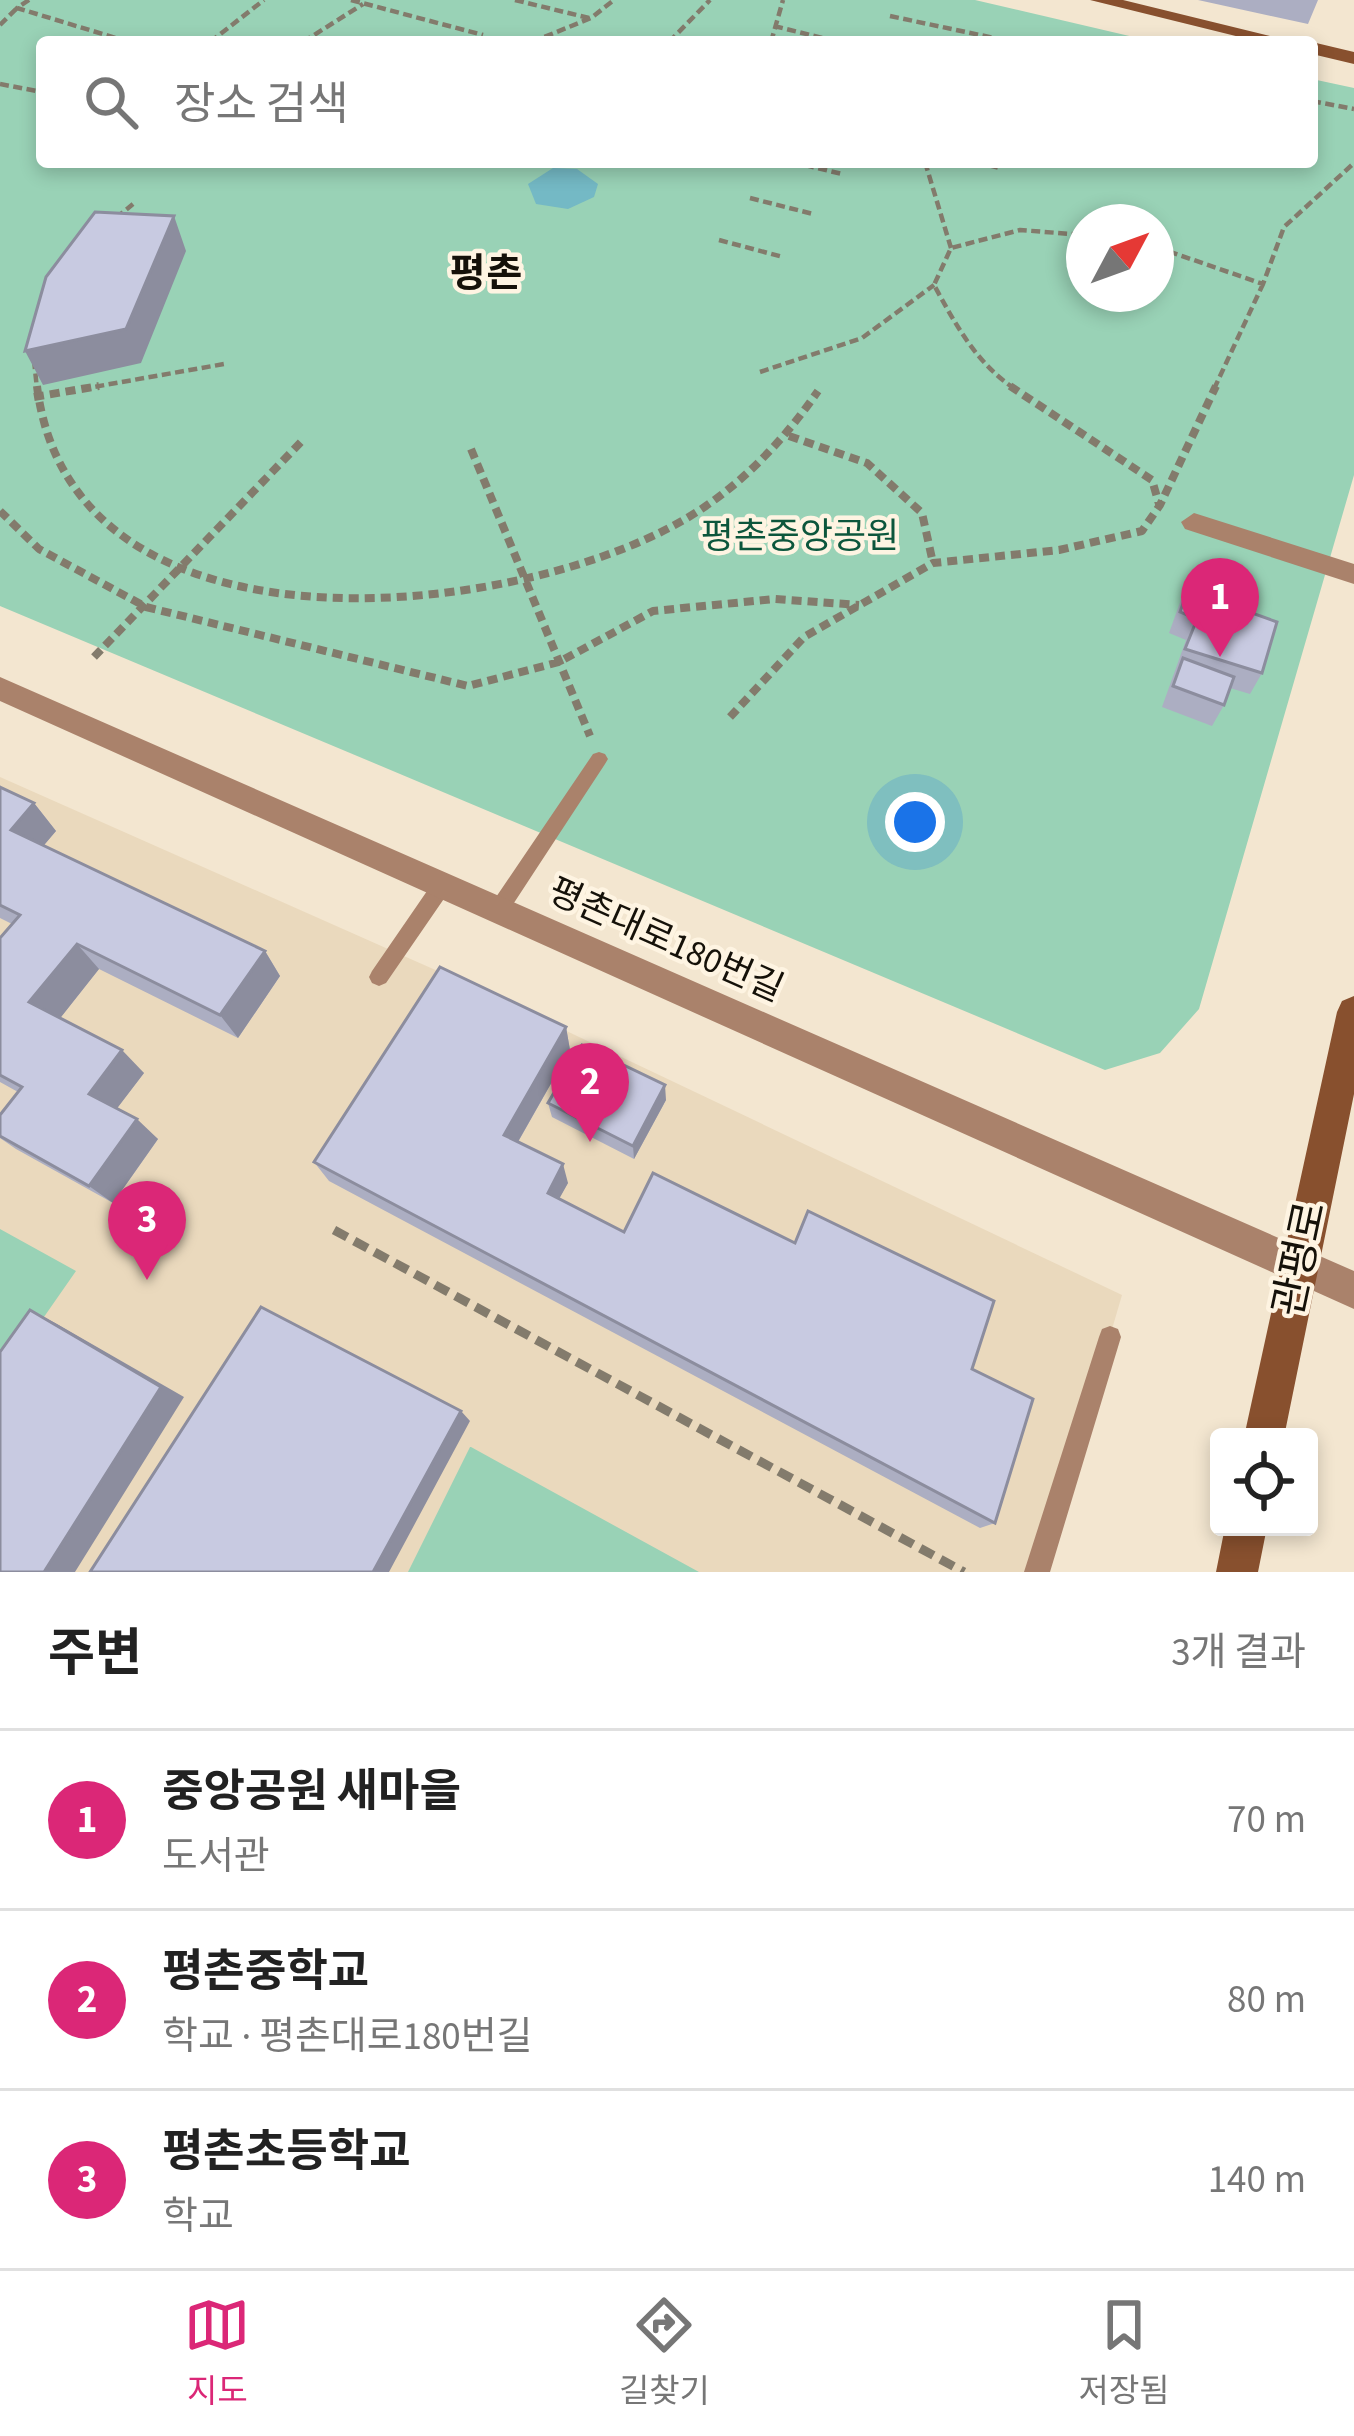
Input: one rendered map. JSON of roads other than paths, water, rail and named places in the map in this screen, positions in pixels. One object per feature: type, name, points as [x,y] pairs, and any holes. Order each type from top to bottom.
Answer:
[{"type":"street","points":[[1099,0],[1258,36]]},
{"type":"street","points":[[1318,49],[1354,58]]},
{"type":"street","points":[[1195,522],[1354,574]]},
{"type":"street","name":"평촌대로180번길","points":[[0,688],[1354,1290]]},
{"type":"street","name":"관평로","points":[[1266,1428],[1354,1012]]},
{"type":"street","points":[[1237,1572],[1244,1536]]},
{"type":"lane","points":[[499,909],[599,759]]},
{"type":"lane","points":[[379,977],[443,884]]},
{"type":"lane","points":[[1037,1572],[1111,1337]]},
{"type":"water","points":[[553,168],[577,169],[598,184],[594,197],[568,209],[536,204],[528,184]]},
{"type":"place","name":"중앙공원 새마을","points":[[1220,657]]},
{"type":"place","name":"평촌중학교","points":[[590,1142]]},
{"type":"place","name":"평촌초등학교","points":[[147,1280]]},
{"type":"district","name":"평촌","points":[[486,274]]},
{"type":"park label","name":"평촌중앙공원","points":[[800,536]]}]
